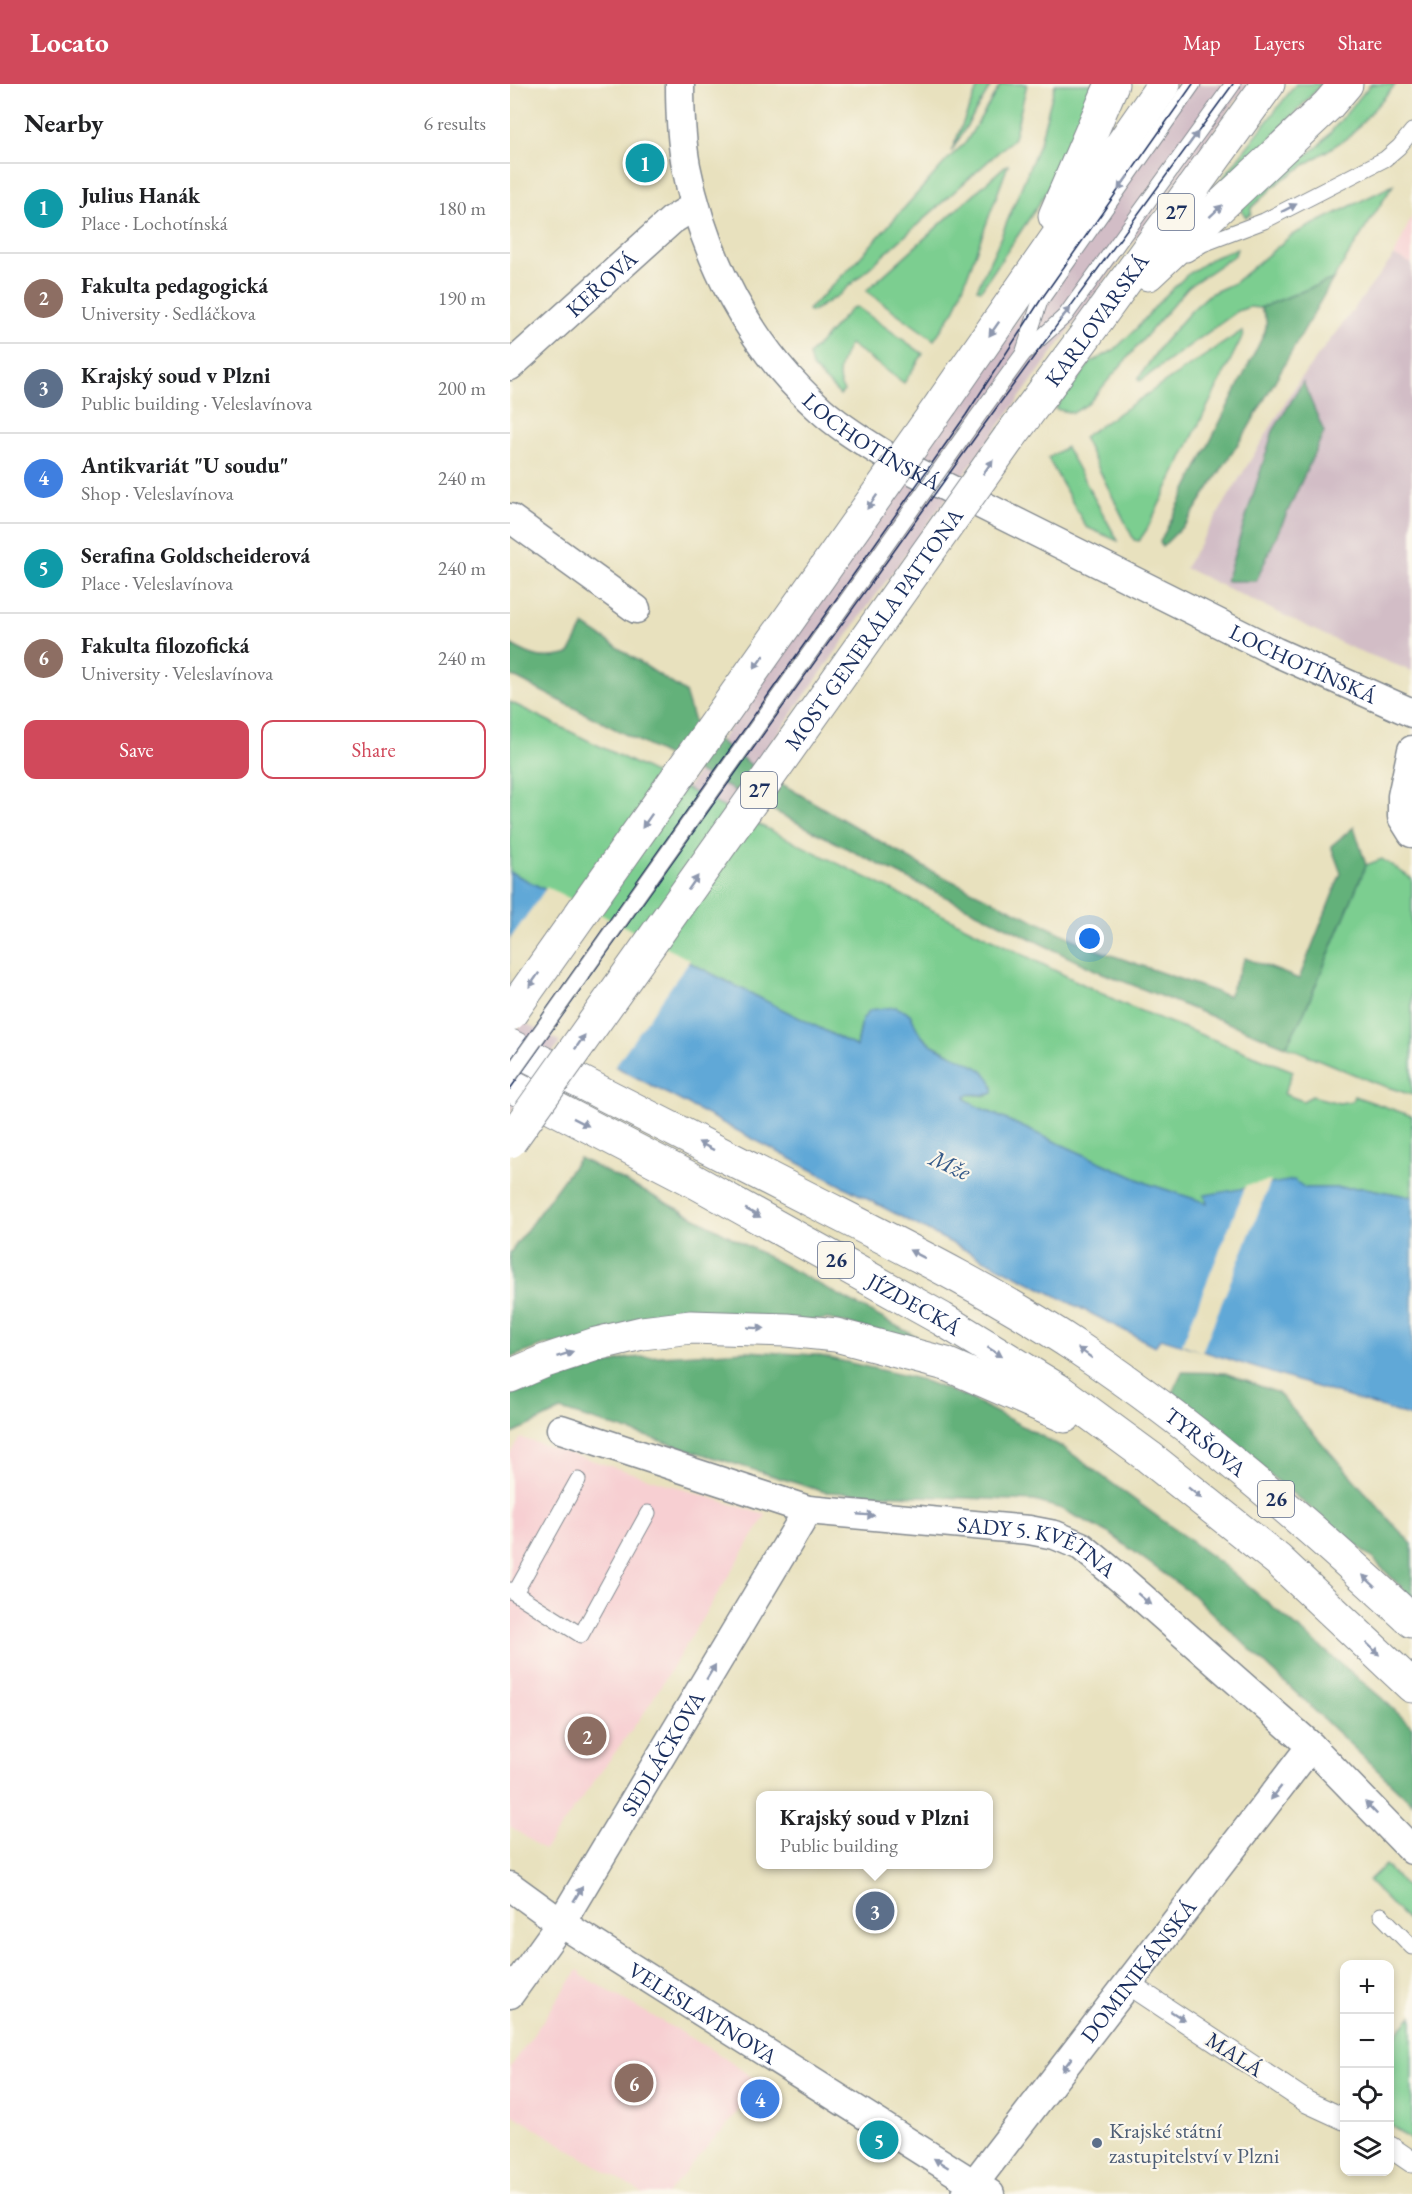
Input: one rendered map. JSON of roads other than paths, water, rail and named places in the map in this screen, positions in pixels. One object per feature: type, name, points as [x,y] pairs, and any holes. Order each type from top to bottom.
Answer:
[{"type":"main road","points":[[1028,282],[1112,84]]},
{"type":"main road","points":[[510,1014],[1028,282],[1164,84]]},
{"type":"main road","name":"KARLOVARSKÁ","points":[[1009,438],[1268,84]]},
{"type":"main road","points":[[1083,339],[1329,105],[1346,84]]},
{"type":"main road","name":"MOST GENERÁLA PATTONA","points":[[510,1141],[1009,438]]},
{"type":"main road","name":"JÍZDECKÁ","points":[[510,1046],[926,1258],[1076,1347],[1133,1386]]},
{"type":"main road","name":"JÍZDECKÁ","points":[[510,1085],[687,1177],[942,1319],[1058,1390],[1149,1457]]},
{"type":"main road","points":[[510,1376],[545,1360],[642,1333],[691,1327],[768,1329],[836,1335],[946,1364],[1035,1401],[1149,1457]]},
{"type":"main road","name":"TYRŠOVA","points":[[1133,1386],[1312,1529],[1412,1621]]},
{"type":"main road","name":"TYRŠOVA","points":[[1149,1457],[1278,1560],[1412,1686]]},
{"type":"street","name":"LOCHOTÍNSKÁ","points":[[680,84],[686,164],[695,206],[716,264],[744,318],[780,368],[820,410],[896,462],[1265,647],[1412,713]]},
{"type":"street","name":"KEŘOVÁ","points":[[510,366],[672,220],[695,206]]},
{"type":"street","points":[[510,518],[636,609]]},
{"type":"street","points":[[1407,825],[1402,796],[1412,750]]},
{"type":"street","name":"SADY 5. KVĚTNA","points":[[561,1429],[808,1510],[1029,1530],[1055,1535],[1081,1546],[1311,1746],[1412,1850]]},
{"type":"street","name":"SEDLÁČKOVA","points":[[510,1994],[561,1923],[808,1510]]},
{"type":"street","name":"DOMINIKÁNSKÁ","points":[[977,2191],[1129,1984],[1311,1746]]},
{"type":"street","name":"VELESLAVÍNOVA","points":[[510,1886],[561,1923],[977,2191]]},
{"type":"street","name":"MALÁ","points":[[1129,1984],[1307,2102],[1340,2117]]},
{"type":"street","points":[[1394,2151],[1412,2162]]},
{"type":"lane","name":"KARLOVARSKÁ","points":[[1023,354],[1040,301],[1193,84]]},
{"type":"lane","name":"KARLOVARSKÁ","points":[[975,420],[1023,354],[1065,316],[1233,84]]},
{"type":"lane","points":[[1143,280],[1203,244],[1264,221],[1385,159],[1412,131]]},
{"type":"lane","name":"MOST GENERÁLA PATTONA","points":[[510,1076],[975,420]]},
{"type":"lane","points":[[578,1480],[512,1591],[581,1635],[648,1513]]},
{"type":"lane","points":[[1381,1915],[1412,1947]]},
{"type":"water","name":"Mže","points":[[510,872],[857,1047],[862,1020],[870,1010],[896,1007],[910,1014],[918,1031],[927,1041],[970,1063],[988,1076],[993,1093],[965,1096],[976,1106],[1149,1184],[1207,1203],[1205,1195],[1294,1180],[1305,1188],[1365,1188],[1412,1197],[1412,1417],[1161,1338],[1155,1346],[934,1234],[510,1011]]},
{"type":"tram line","points":[[510,1061],[966,415],[1040,301],[1193,84]]},
{"type":"tram line","points":[[510,1089],[984,425],[1233,84]]},
{"type":"place","name":"Julius Hanák","points":[[645,163]]},
{"type":"place","name":"Fakulta pedagogická","points":[[587,1736]]},
{"type":"place","name":"Krajský soud v Plzni","points":[[875,1911]]},
{"type":"place","name":"Fakulta filozofická","points":[[634,2083]]},
{"type":"place","name":"Antikvariát \"U soudu\"","points":[[760,2099]]},
{"type":"place","name":"Serafina Goldscheiderová","points":[[879,2140]]},
{"type":"place","name":"Krajské státní zastupitelství v Plzni","points":[[1097,2143]]}]
